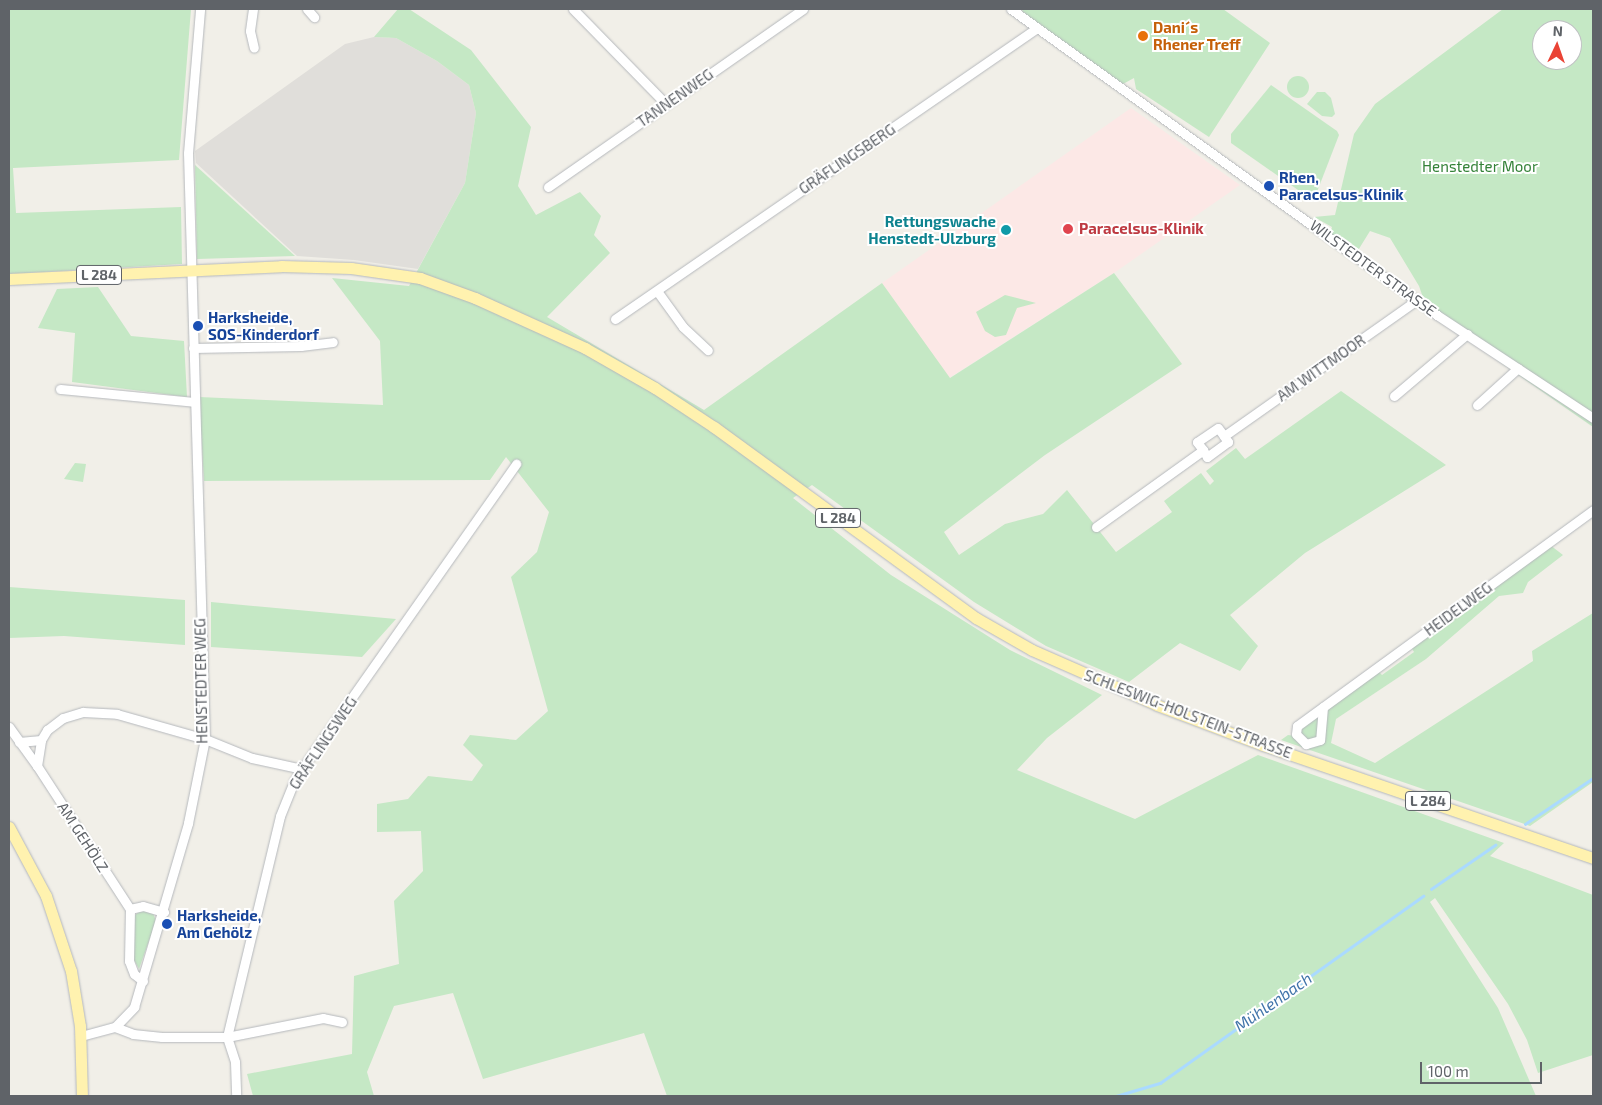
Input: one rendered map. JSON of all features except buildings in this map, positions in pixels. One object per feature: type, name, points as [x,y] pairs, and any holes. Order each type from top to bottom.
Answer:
[{"type":"main road","name":"SCHLESWIG-HOLSTEIN-STRASSE","points":[[9,279],[190,272],[281,266],[350,268],[420,278],[475,298],[586,348],[655,388],[968,612],[1032,650],[1157,705],[1228,732],[1593,858]]},
{"type":"main road","points":[[9,827],[52,913],[71,972],[81,1036],[82,1096]]},
{"type":"street","name":"HENSTEDTER WEG","points":[[115,1027],[134,1007],[143,981],[188,823],[204,739],[188,149],[200,9]]},
{"type":"street","points":[[253,9],[250,31],[254,48]]},
{"type":"street","points":[[308,9],[314,17]]},
{"type":"street","points":[[573,9],[666,104]]},
{"type":"street","name":"TANNENWEG","points":[[548,186],[803,9]]},
{"type":"street","name":"WILSTEDTER STRASSE","points":[[1010,9],[1417,300],[1593,418]]},
{"type":"street","name":"GRÄFLINGSBERG","points":[[615,319],[1037,28]]},
{"type":"street","points":[[657,291],[683,326],[708,350]]},
{"type":"street","name":"AM WITTMOOR","points":[[1096,527],[1203,450],[1197,442],[1218,428],[1224,436],[1417,300]]},
{"type":"street","points":[[1394,396],[1468,334]]},
{"type":"street","points":[[193,348],[301,346],[333,342]]},
{"type":"street","points":[[1477,405],[1518,368]]},
{"type":"street","points":[[60,389],[194,402]]},
{"type":"street","name":"GRÄFLINGSWEG","points":[[227,1037],[280,816],[294,781],[516,464]]},
{"type":"street","name":"HEIDELWEG","points":[[1323,708],[1593,510]]},
{"type":"street","points":[[36,766],[41,740],[55,722],[83,712],[135,717],[204,739],[252,758],[302,769]]},
{"type":"street","name":"AM GEHÖLZ","points":[[9,727],[130,909]]},
{"type":"street","points":[[19,742],[41,740]]},
{"type":"street","points":[[143,981],[134,974],[128,960],[130,909],[143,906],[164,912]]},
{"type":"street","points":[[81,1036],[115,1027],[134,1034],[162,1037],[227,1037],[324,1018],[342,1022]]},
{"type":"street","points":[[227,1037],[235,1062],[236,1096]]},
{"type":"shaded area","points":[[374,37],[396,38],[437,61],[469,85],[476,113],[465,183],[418,269],[354,260],[297,256],[196,163],[195,151],[345,44]]},
{"type":"shaded area","name":"Paracelsus-Klinik","points":[[1131,108],[1240,185],[1114,273],[949,378],[882,283]]},
{"type":"green space","points":[[9,9],[191,9],[179,160],[13,168],[16,213],[181,207],[182,264],[9,274]]},
{"type":"green space","points":[[398,9],[409,9],[471,50],[531,127],[518,186],[536,215],[580,192],[601,216],[594,235],[610,253],[547,317],[704,410],[882,283],[950,378],[1114,273],[1182,364],[1045,455],[944,532],[959,555],[1005,524],[1043,514],[1067,490],[1116,552],[1172,512],[1164,501],[1201,473],[1210,485],[1214,481],[1206,471],[1236,448],[1245,459],[1341,391],[1446,465],[1305,553],[1230,615],[1258,646],[1240,671],[1180,643],[1129,682],[1046,646],[974,602],[812,485],[793,498],[891,575],[1010,650],[1102,695],[1047,738],[1017,770],[1135,819],[1258,755],[1504,843],[1490,856],[1593,895],[1593,1055],[1538,1073],[1527,1040],[1508,1004],[1435,898],[1430,902],[1498,1008],[1536,1096],[667,1096],[644,1033],[483,1079],[453,993],[394,1006],[367,1072],[374,1096],[253,1096],[247,1074],[352,1054],[354,976],[399,964],[394,901],[423,871],[421,831],[377,832],[377,804],[408,799],[428,776],[472,781],[483,765],[463,745],[470,735],[516,740],[548,711],[511,577],[537,552],[549,512],[506,457],[490,480],[204,481],[199,397],[383,405],[380,341],[332,278],[409,286],[465,183],[476,113],[469,85],[437,61],[396,38],[374,37]]},
{"type":"green space","points":[[1024,9],[1223,9],[1270,43],[1209,137],[1136,89],[1134,78],[1123,84],[1063,44],[1022,11]]},
{"type":"green space","name":"Henstedter Moor","points":[[1503,9],[1593,9],[1593,427],[1428,312],[1419,286],[1390,238],[1370,231],[1357,252],[1330,235],[1332,227],[1314,217],[1335,215],[1354,134],[1375,104]]},
{"type":"green space","points":[[1298,76],[1306,79],[1309,87],[1306,95],[1298,98],[1290,95],[1287,87],[1290,79]]},
{"type":"green space","points":[[1271,85],[1337,131],[1339,135],[1315,197],[1308,197],[1231,143],[1231,134]]},
{"type":"green space","points":[[1317,92],[1325,92],[1331,98],[1335,114],[1332,117],[1322,116],[1307,104]]},
{"type":"green space","points":[[195,165],[295,256],[197,259]]},
{"type":"green space","points":[[98,287],[131,336],[184,341],[187,397],[72,382],[75,333],[38,328],[57,289]]},
{"type":"green space","points":[[1005,295],[1036,303],[1017,308],[1006,335],[995,337],[985,331],[976,312]]},
{"type":"green space","points":[[75,463],[86,464],[83,482],[64,479]]},
{"type":"green space","points":[[1550,545],[1563,555],[1528,582],[1523,593],[1499,596],[1426,659],[1336,719],[1331,743],[1375,763],[1533,661],[1532,651],[1593,613],[1593,782],[1530,826],[1281,740],[1288,735],[1295,736],[1313,746],[1325,708],[1378,671],[1382,675],[1414,652],[1411,647]]},
{"type":"green space","points":[[9,587],[185,600],[185,645],[64,636],[9,638]]},
{"type":"green space","points":[[211,602],[396,619],[362,657],[211,647]]},
{"type":"green space","points":[[1318,717],[1320,735],[1313,742],[1302,737],[1299,731],[1311,718]]},
{"type":"green space","points":[[141,910],[153,913],[156,921],[139,969],[133,958],[133,917]]},
{"type":"waterway","name":"Mühlenbach","points":[[1525,824],[1593,778]]},
{"type":"waterway","name":"Mühlenbach","points":[[1431,889],[1495,845]]},
{"type":"waterway","name":"Mühlenbach","points":[[1116,1096],[1160,1083],[1423,896]]},
{"type":"place","name":"Dani´s Rhener Treff","points":[[1143,36]]},
{"type":"place","name":"Rhen, Paracelsus-Klinik","points":[[1269,186]]},
{"type":"place","name":"Paracelsus-Klinik","points":[[1068,229]]},
{"type":"place","name":"Rettungswache Henstedt-Ulzburg","points":[[1006,230]]},
{"type":"place","name":"Harksheide, SOS-Kinderdorf","points":[[198,326]]},
{"type":"place","name":"Harksheide, Am Gehölz","points":[[167,924]]}]
